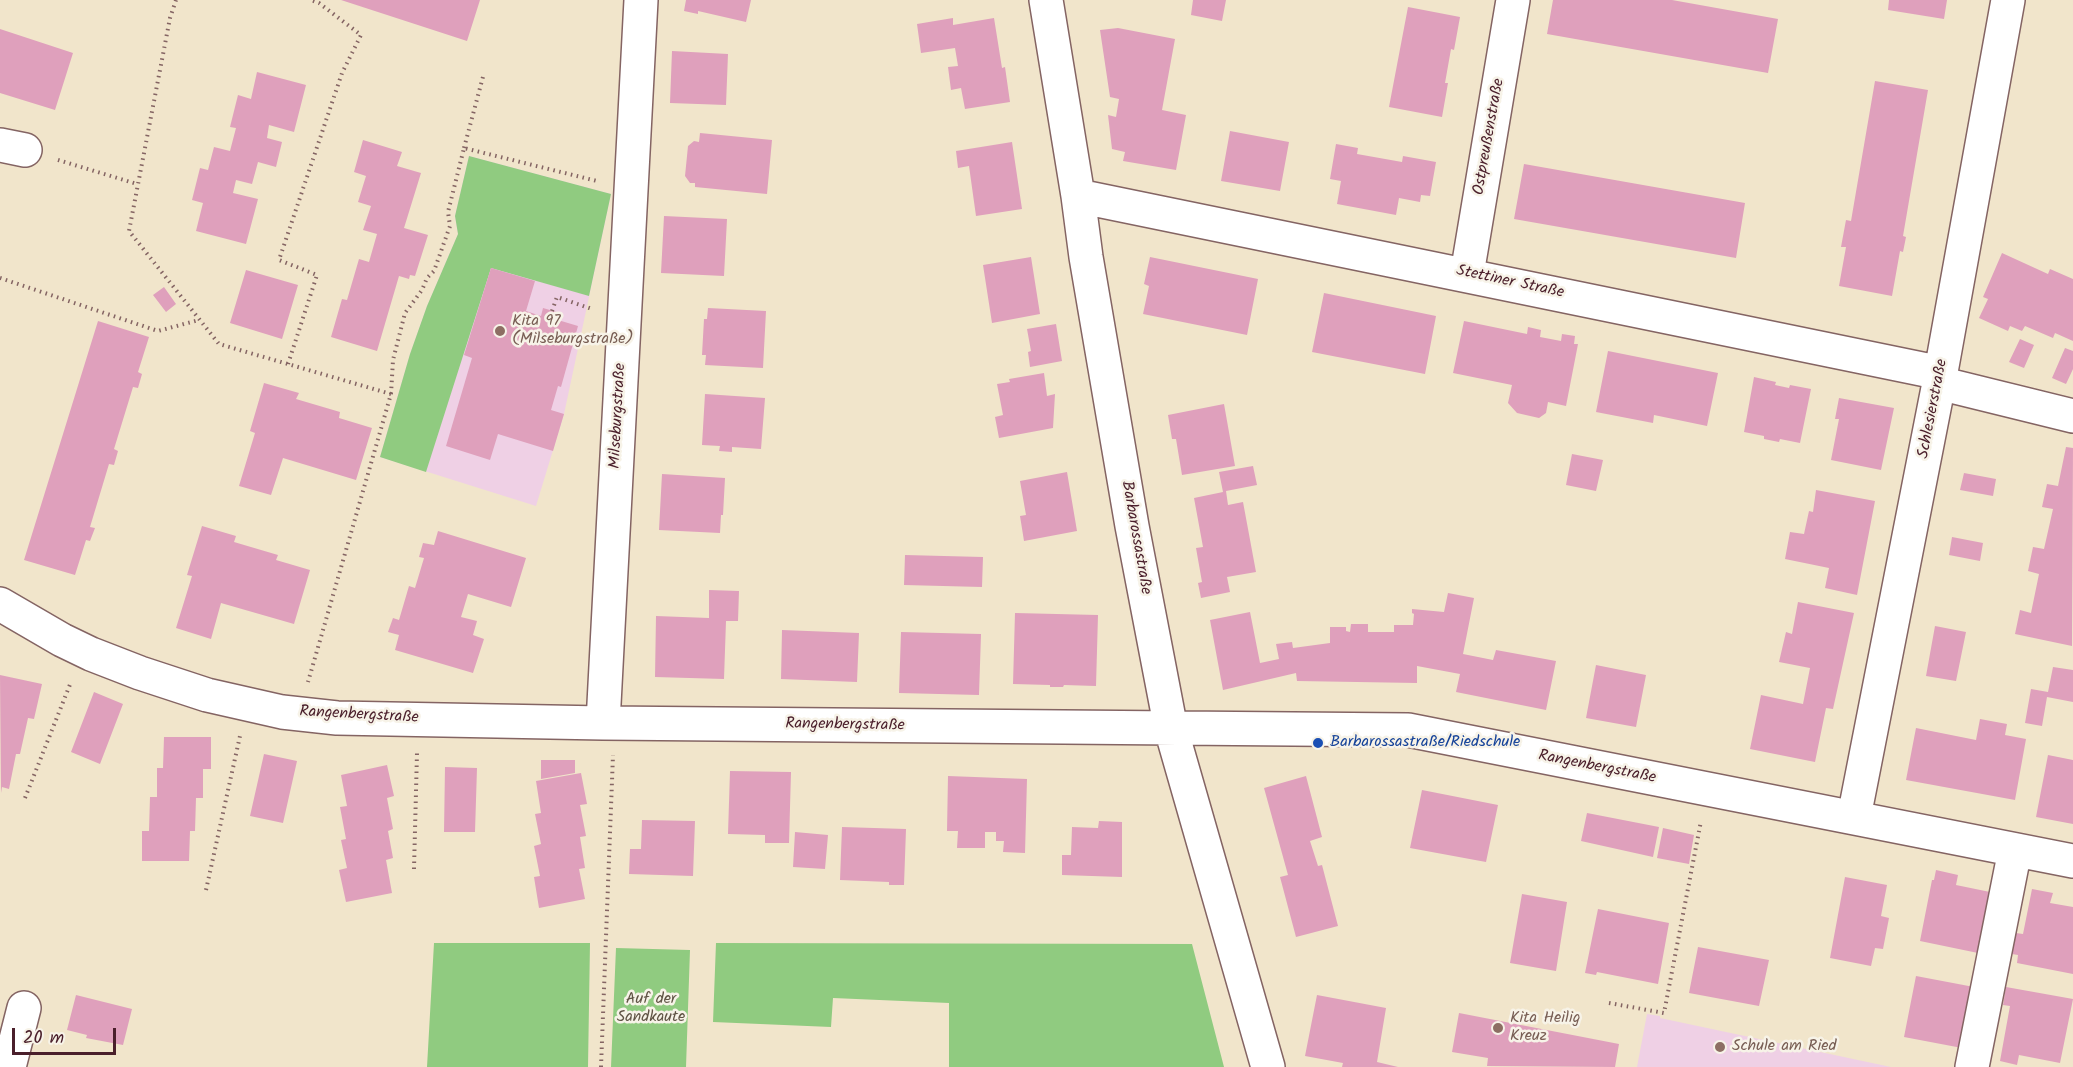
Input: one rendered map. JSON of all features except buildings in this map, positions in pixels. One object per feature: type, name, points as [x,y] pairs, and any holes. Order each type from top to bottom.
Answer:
[{"type":"street","name":"Milseburgstraße","points":[[603,723],[641,0]]},
{"type":"street","name":"Barbarossastraße","points":[[1046,0],[1086,257],[1132,526],[1172,729],[1268,1067]]},
{"type":"street","name":"Ostpreußenstraße","points":[[1467,274],[1513,0]]},
{"type":"street","name":"Schlesierstraße","points":[[1854,817],[1940,378],[2008,0]]},
{"type":"street","name":"Stettiner Straße","points":[[1078,196],[1467,274],[1940,378],[2073,416]]},
{"type":"street","name":"Rangenbergstraße","points":[[0,604],[84,651],[174,685],[247,705],[337,718],[603,723],[1408,730],[2073,861]]},
{"type":"street","points":[[1972,1067],[2015,849]]},
{"type":"street","points":[[9,1067],[24,1008]]},
{"type":"path","points":[[176,0],[170,18],[129,231],[219,344],[392,394]]},
{"type":"path","points":[[288,364],[317,274],[279,260],[342,73],[361,35],[319,3],[310,0]]},
{"type":"path","points":[[299,713],[392,394],[393,360],[405,313],[422,290],[427,278],[434,272],[450,226],[448,212],[484,73]]},
{"type":"path","points":[[12,148],[138,184]]},
{"type":"path","points":[[464,148],[630,189]]},
{"type":"path","points":[[0,278],[158,331],[199,320]]},
{"type":"path","points":[[552,311],[557,297],[624,320]]},
{"type":"path","points":[[25,798],[84,651]]},
{"type":"path","points":[[206,890],[247,705]]},
{"type":"path","points":[[414,869],[418,720]]},
{"type":"path","points":[[601,1067],[613,748],[603,723]]},
{"type":"path","points":[[1609,1003],[1664,1012],[1707,789]]},
{"type":"shaded area","name":"Kita 97 (Milseburgstraße)","points":[[469,156],[611,194],[564,414],[536,506],[380,457],[410,354],[427,306],[458,234],[455,216]]},
{"type":"shaded area","name":"Schule am Ried","points":[[1647,1014],[1660,1016],[1660,1018],[1891,1067],[1637,1067]]},
{"type":"green space","points":[[469,156],[611,194],[589,296],[491,268],[426,472],[380,457],[410,354],[427,306],[458,234],[455,216]]},
{"type":"green space","points":[[434,943],[590,943],[588,1067],[427,1067]]},
{"type":"green space","points":[[716,943],[1192,944],[1224,1067],[949,1067],[949,1003],[833,998],[831,1027],[713,1022]]},
{"type":"green space","name":"Auf der Sandkaute","points":[[616,948],[690,950],[686,1067],[611,1067]]},
{"type":"place","name":"Kita 97 (Milseburgstraße)","points":[[500,331]]},
{"type":"place","name":"Barbarossastraße/Riedschule","points":[[1318,743]]},
{"type":"place","name":"Kita Heilig Kreuz","points":[[1498,1028]]},
{"type":"place","name":"Schule am Ried","points":[[1720,1047]]}]
